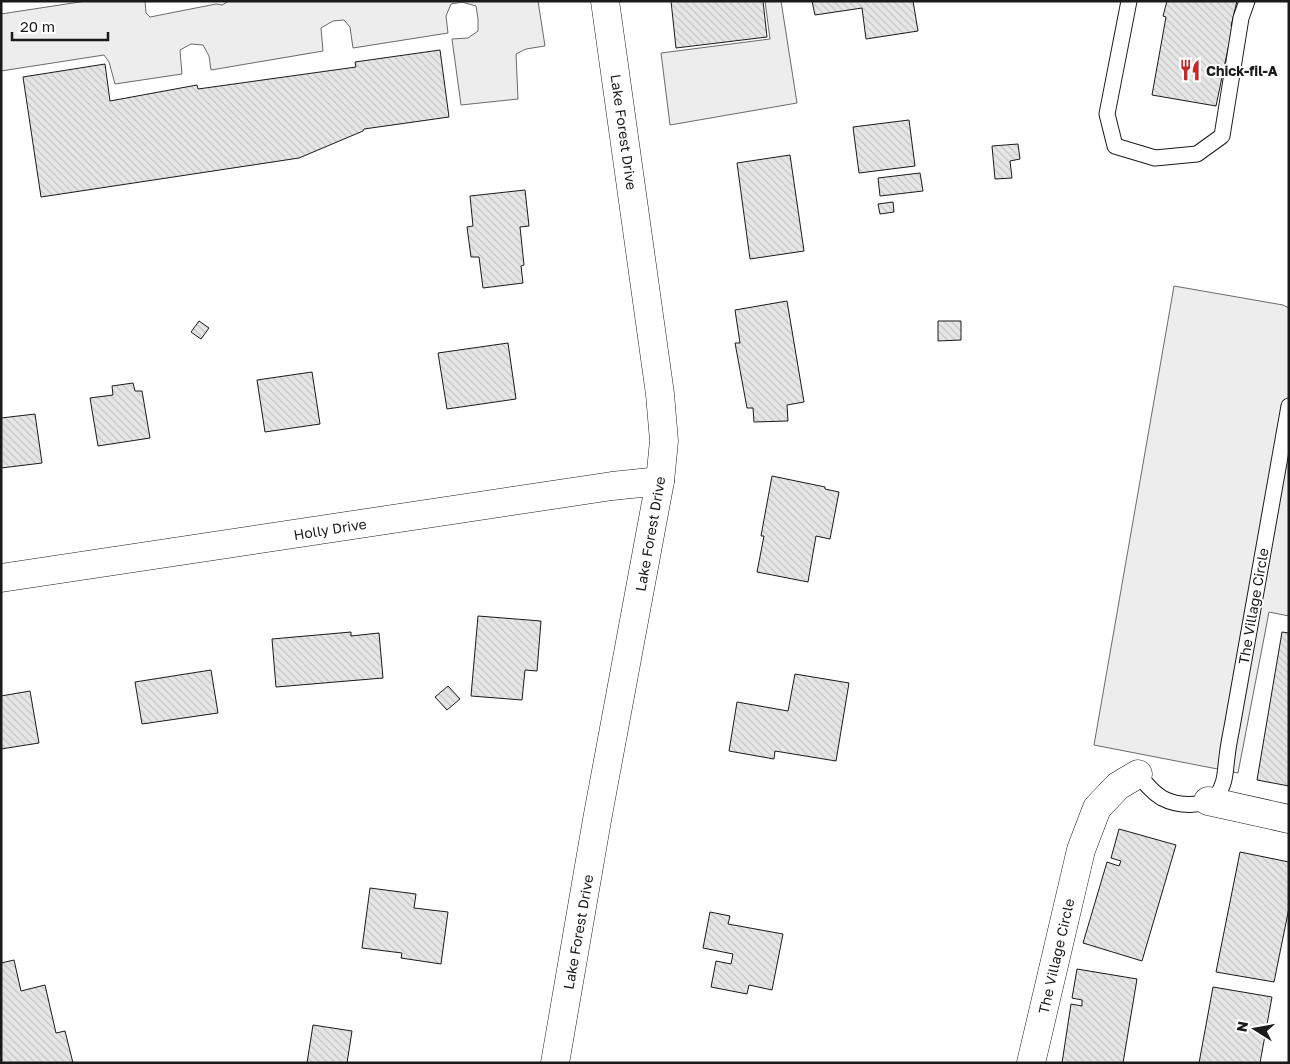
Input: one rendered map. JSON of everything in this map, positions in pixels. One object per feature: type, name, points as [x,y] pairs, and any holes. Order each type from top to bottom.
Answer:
[{"type":"street","name":"Lake Forest Drive","points":[[555,1063],[597,820],[660,481],[664,442],[660,394],[605,1]]},
{"type":"street","name":"Holly Drive","points":[[1,578],[612,486],[660,481]]},
{"type":"street","name":"The Village Circle","points":[[1031,1063],[1081,850],[1097,808],[1118,786],[1138,774]]},
{"type":"street","name":"The Village Circle","points":[[1208,801],[1289,819]]},
{"type":"lane","points":[[1129,1],[1108,114],[1116,146],[1155,158],[1197,154],[1222,136],[1241,18],[1247,1]]},
{"type":"lane","name":"The Village Circle","points":[[1138,774],[1147,786],[1161,798],[1184,804],[1198,804],[1208,801],[1216,795],[1223,785],[1231,730],[1289,406]]},
{"type":"shaded area","points":[[86,1],[145,1],[146,13],[150,17],[216,4],[222,5],[229,1],[538,1],[545,46],[526,49],[516,54],[518,99],[461,105],[452,39],[468,38],[478,31],[476,6],[462,2],[451,4],[446,16],[448,33],[353,48],[350,27],[344,20],[333,21],[321,28],[323,51],[211,70],[209,56],[203,45],[191,44],[180,50],[182,74],[115,84],[109,62],[104,55],[1,71],[1,14]]},
{"type":"shaded area","points":[[765,1],[781,1],[797,103],[670,125],[661,53],[770,39]]},
{"type":"shaded area","points":[[1174,286],[1283,305],[1289,308],[1289,616],[1269,612],[1238,773],[1094,745]]},
{"type":"building","points":[[671,1],[763,1],[767,37],[676,48]]},
{"type":"building","points":[[812,1],[913,1],[918,31],[866,39],[862,8],[815,15]]},
{"type":"building","name":"Chick-fil-A","points":[[1167,1],[1237,1],[1231,26],[1235,26],[1232,45],[1229,44],[1216,106],[1152,95],[1166,17],[1163,16]]},
{"type":"building","points":[[440,50],[449,117],[364,129],[299,158],[41,197],[23,77],[105,64],[110,101],[197,85],[198,89],[356,67],[355,62]]},
{"type":"building","points":[[909,120],[915,166],[859,173],[853,127]]},
{"type":"building","points":[[1018,144],[1020,159],[1010,161],[1012,178],[995,179],[992,146]]},
{"type":"building","points":[[790,155],[804,251],[750,259],[737,163]]},
{"type":"building","points":[[920,173],[923,191],[880,196],[878,178]]},
{"type":"building","points":[[525,190],[529,226],[520,227],[524,265],[521,266],[523,283],[483,288],[479,257],[471,257],[467,227],[473,226],[470,196]]},
{"type":"building","points":[[893,202],[894,212],[880,214],[878,204]]},
{"type":"building","points":[[787,301],[804,402],[787,405],[788,421],[754,422],[753,408],[747,408],[735,343],[740,343],[735,310]]},
{"type":"building","points":[[199,321],[209,328],[201,339],[191,332]]},
{"type":"building","points":[[938,321],[961,321],[961,340],[938,341]]},
{"type":"building","points":[[508,343],[516,399],[447,409],[438,353]]},
{"type":"building","points":[[312,372],[320,424],[265,432],[257,380]]},
{"type":"building","points":[[133,383],[135,391],[142,391],[150,438],[98,446],[90,398],[113,395],[112,386]]},
{"type":"building","points":[[35,414],[42,463],[1,468],[1,418]]},
{"type":"building","points":[[772,476],[825,487],[825,489],[839,492],[830,539],[816,536],[808,582],[757,572],[764,536],[761,536]]},
{"type":"building","points":[[478,616],[541,621],[537,671],[525,670],[522,700],[471,696]]},
{"type":"building","points":[[351,632],[351,636],[379,633],[383,678],[276,687],[272,639]]},
{"type":"building","points":[[1282,632],[1289,633],[1289,786],[1257,780]]},
{"type":"building","points":[[211,670],[218,713],[142,724],[135,682]]},
{"type":"building","points":[[795,674],[849,683],[836,761],[775,751],[774,759],[729,751],[737,702],[788,711]]},
{"type":"building","points":[[448,686],[460,699],[447,710],[435,697]]},
{"type":"building","points":[[30,691],[39,743],[1,749],[1,696]]},
{"type":"building","points":[[1119,829],[1176,845],[1142,961],[1083,943],[1107,862],[1119,866],[1121,861],[1111,858]]},
{"type":"building","points":[[1240,852],[1289,862],[1289,908],[1274,982],[1216,972]]},
{"type":"building","points":[[370,888],[416,894],[414,908],[448,912],[441,964],[401,958],[402,953],[362,948]]},
{"type":"building","points":[[710,912],[730,916],[728,924],[783,934],[772,990],[749,985],[747,994],[711,987],[716,961],[731,964],[733,954],[703,948]]},
{"type":"building","points":[[14,960],[21,991],[45,985],[56,1033],[65,1031],[73,1063],[1,1063],[1,963]]},
{"type":"building","points":[[1077,969],[1137,979],[1123,1063],[1062,1063],[1071,1004],[1082,1006],[1082,1000],[1072,998]]},
{"type":"building","points":[[1213,987],[1272,997],[1260,1063],[1199,1063]]},
{"type":"building","points":[[313,1025],[352,1031],[347,1063],[307,1063]]},
{"type":"place","name":"Chick-fil-A","points":[[1190,70]]}]
